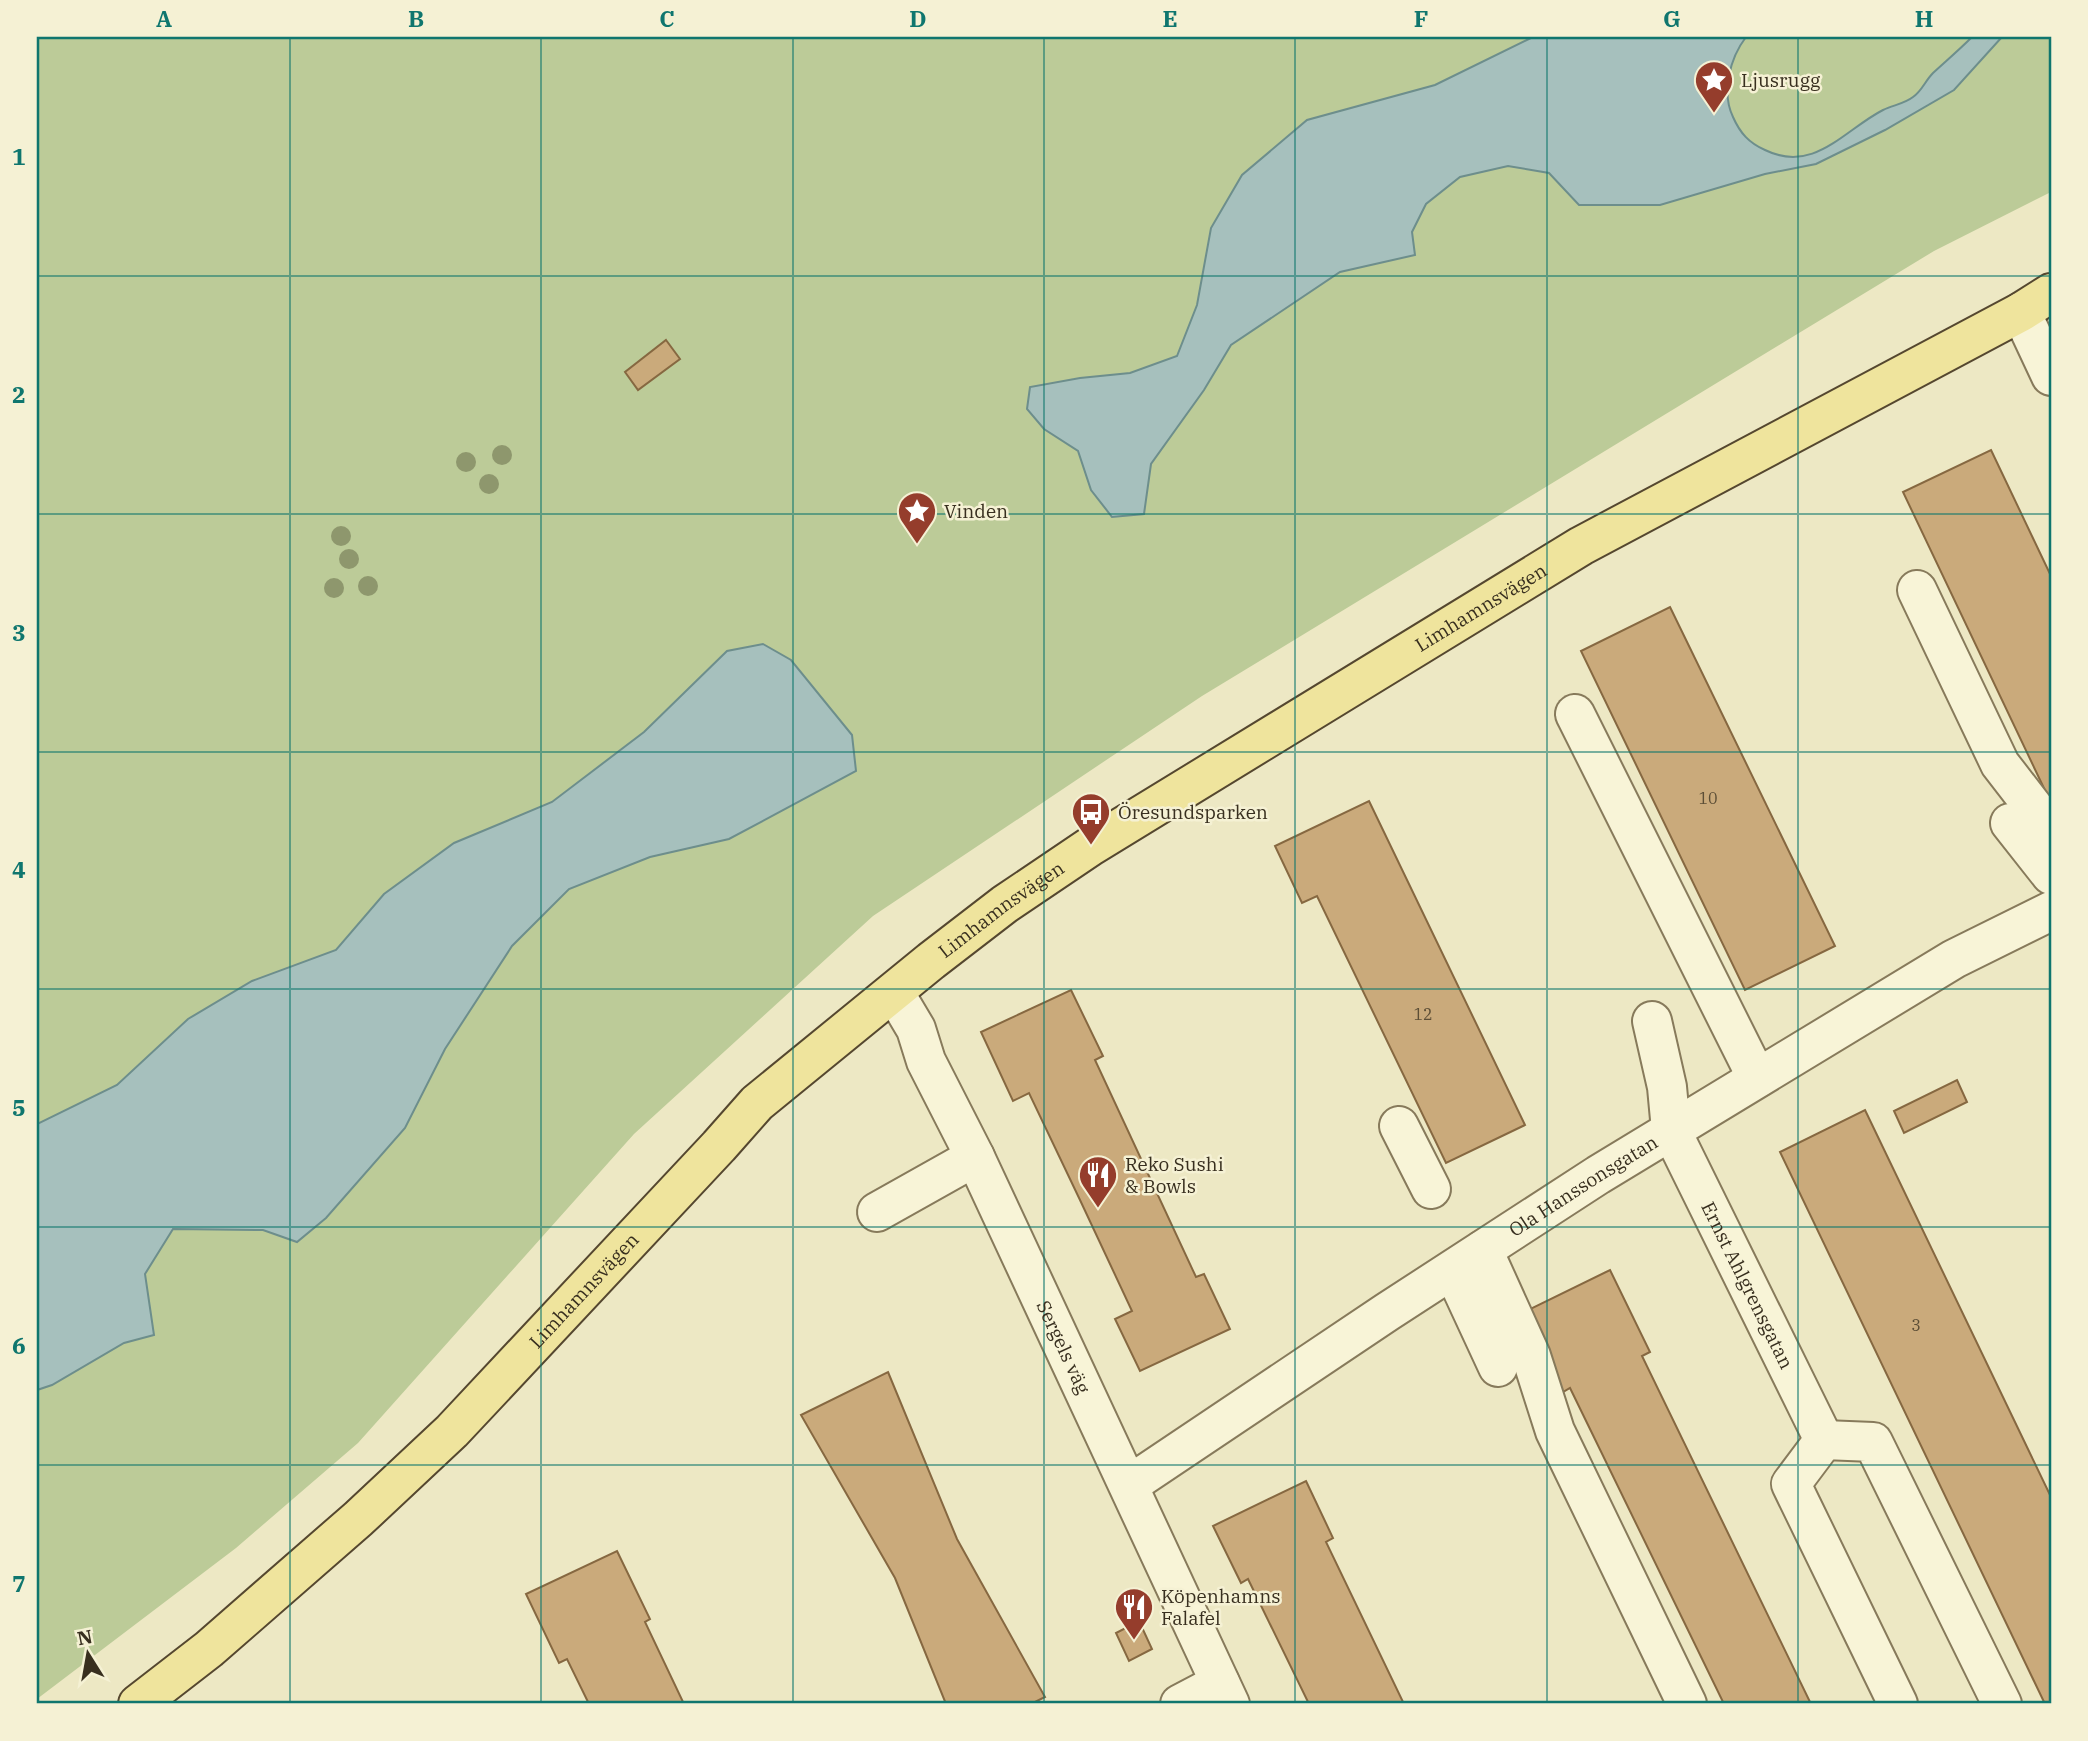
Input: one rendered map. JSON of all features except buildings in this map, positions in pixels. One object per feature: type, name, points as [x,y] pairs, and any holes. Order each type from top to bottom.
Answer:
[{"type":"main road","name":"Limhamnsvägen","points":[[138,1704],[219,1640],[358,1519],[452,1431],[757,1103],[1005,904],[1091,846],[1581,546],[2036,303]]},
{"type":"street","points":[[2036,303],[2051,376]]},
{"type":"street","points":[[1917,590],[2000,764],[2051,830]]},
{"type":"street","points":[[1575,714],[1756,1078]]},
{"type":"street","points":[[2010,822],[2051,875]]},
{"type":"street","name":"Ola Hanssonsgatan","points":[[1129,1485],[1468,1259],[1671,1129],[1954,959],[2051,911]]},
{"type":"street","name":"Sergels väg","points":[[894,992],[916,1030],[926,1061],[975,1157],[1225,1694]]},
{"type":"street","points":[[1652,1021],[1667,1087],[1671,1129]]},
{"type":"street","points":[[1399,1126],[1431,1189]]},
{"type":"street","name":"Ernst Ahlgrensgatan","points":[[1671,1129],[1824,1440]]},
{"type":"street","points":[[877,1212],[975,1157]]},
{"type":"street","points":[[1468,1259],[1498,1367]]},
{"type":"street","points":[[1468,1259],[1531,1356],[1555,1432],[1687,1704]]},
{"type":"street","points":[[1898,1704],[1791,1484],[1824,1440],[1873,1442],[2002,1704]]},
{"type":"street","points":[[1181,1704],[1225,1694]]},
{"type":"green space","points":[[37,37],[2051,37],[2051,192],[1934,251],[1202,696],[873,916],[634,1134],[358,1443],[236,1548],[37,1699]]},
{"type":"water","points":[[1533,37],[1746,37],[1740,45],[1729,76],[1728,97],[1733,117],[1754,144],[1783,156],[1799,157],[1828,146],[1869,118],[1913,97],[1933,73],[1972,37],[2002,37],[1954,90],[1885,130],[1816,164],[1765,174],[1660,205],[1579,205],[1549,173],[1508,166],[1460,177],[1426,204],[1412,232],[1415,255],[1340,272],[1231,345],[1204,390],[1151,464],[1144,514],[1112,517],[1091,490],[1078,451],[1044,429],[1027,409],[1030,387],[1130,373],[1177,356],[1197,305],[1211,228],[1242,175],[1307,120],[1435,85]]},
{"type":"water","points":[[763,644],[791,660],[852,735],[856,771],[729,839],[650,857],[569,889],[512,946],[445,1049],[405,1128],[326,1218],[297,1242],[263,1230],[173,1229],[145,1274],[154,1335],[124,1343],[52,1385],[37,1390],[37,1124],[117,1085],[188,1019],[252,981],[336,950],[384,894],[454,843],[552,802],[644,732],[727,651]]},
{"type":"place","name":"Ljusrugg","points":[[1714,114]]},
{"type":"place","name":"Vinden","points":[[917,545]]},
{"type":"place","name":"Öresundsparken","points":[[1091,846]]},
{"type":"place","name":"Reko Sushi & Bowls","points":[[1098,1209]]},
{"type":"place","name":"Köpenhamns Falafel","points":[[1134,1641]]}]
